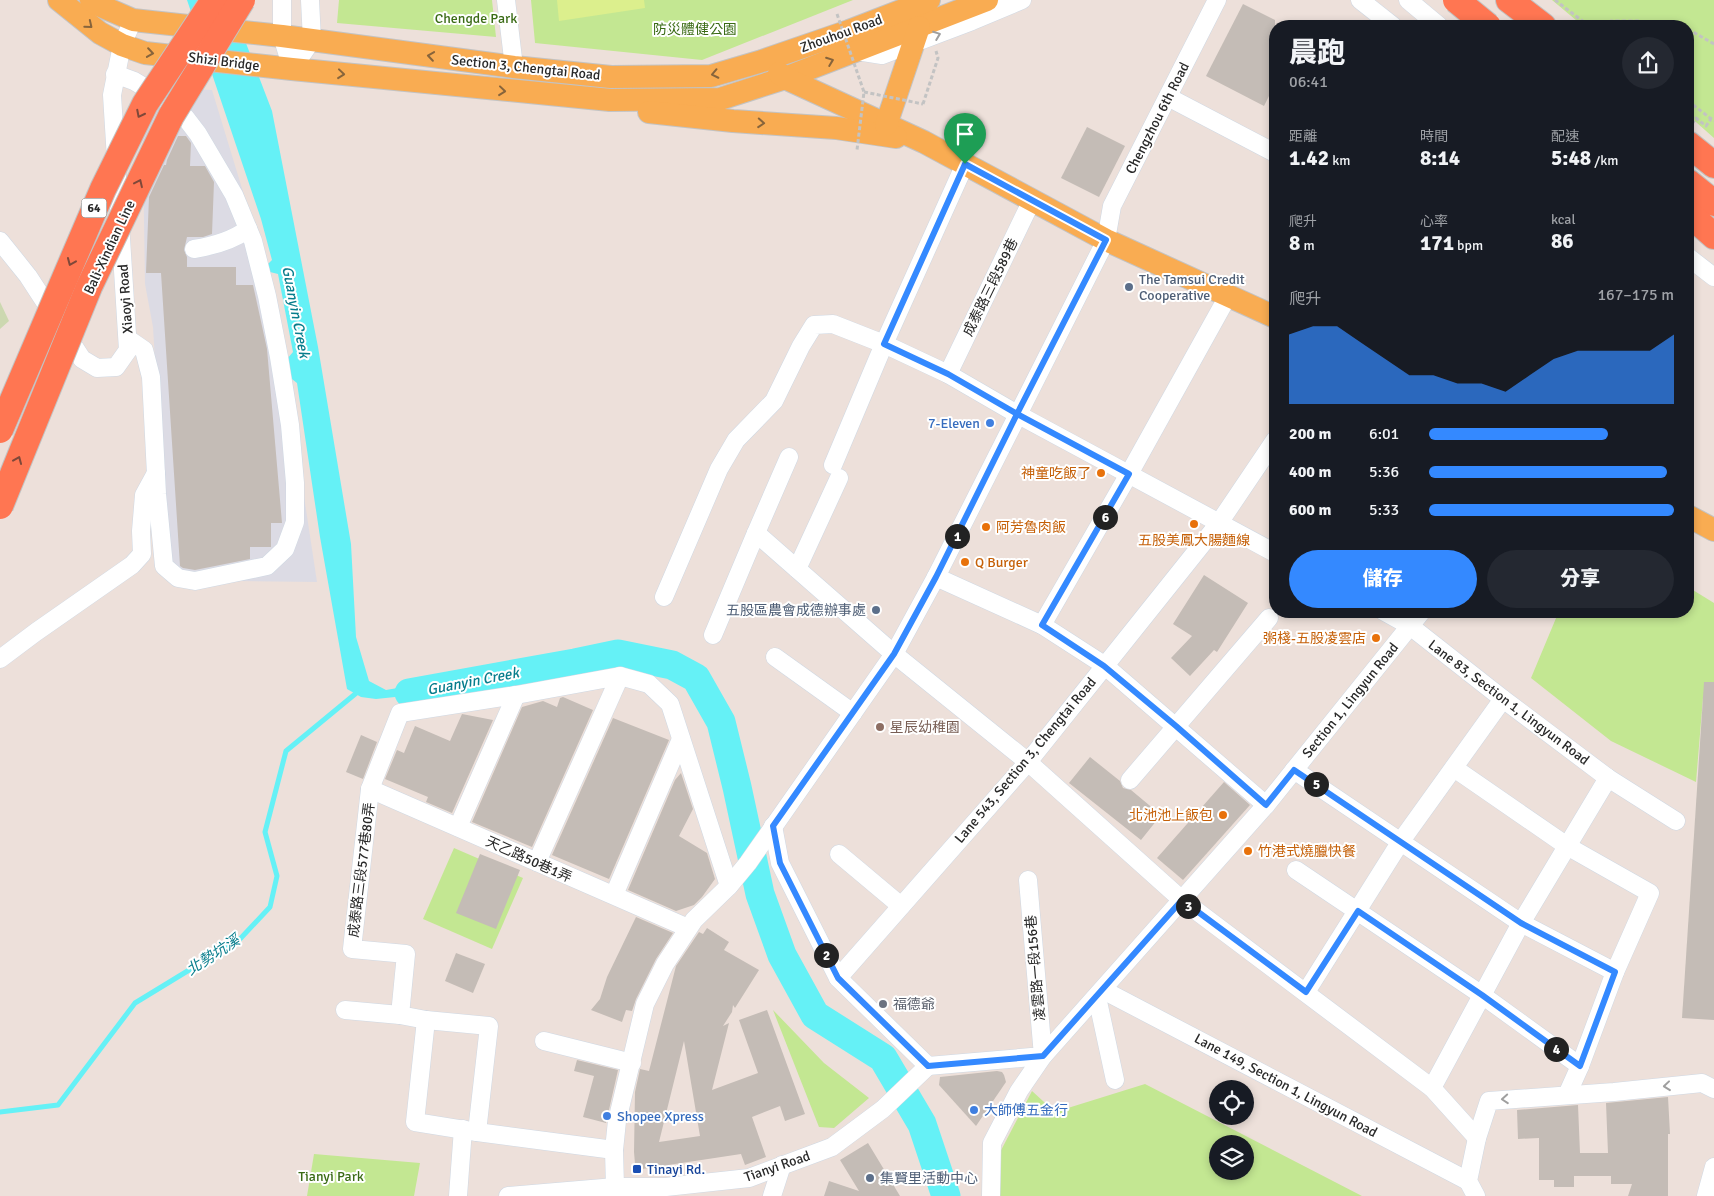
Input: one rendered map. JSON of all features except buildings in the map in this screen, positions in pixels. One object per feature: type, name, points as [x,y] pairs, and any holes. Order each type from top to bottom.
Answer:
[{"type":"highway","name":"Bali-Xindian Line","points":[[0,430],[102,189],[145,104],[214,0]]},
{"type":"highway","name":"Bali-Xindian Line","points":[[0,506],[89,287],[171,116],[242,0]]},
{"type":"highway","points":[[1456,0],[1481,20]]},
{"type":"highway","points":[[1510,0],[1535,20]]},
{"type":"highway","points":[[1694,149],[1714,165]]},
{"type":"highway","points":[[1694,187],[1714,203]]},
{"type":"highway","points":[[1694,219],[1714,237]]},
{"type":"main road","points":[[59,0],[100,33],[122,45]]},
{"type":"main road","points":[[91,0],[133,20],[272,35]]},
{"type":"main road","name":"Zhouhou Road","points":[[785,78],[848,32],[920,32],[987,0]]},
{"type":"main road","name":"Zhouhou Road","points":[[762,61],[848,32],[925,1]]},
{"type":"main road","points":[[886,125],[920,32]]},
{"type":"main road","name":"Section 3, Chengtai Road","points":[[272,35],[514,67],[611,77],[711,76],[762,61]]},
{"type":"main road","name":"Shizi Bridge","points":[[122,45],[145,53],[268,67]]},
{"type":"main road","points":[[762,61],[785,78],[924,142],[1106,240],[1269,314]]},
{"type":"main road","name":"Section 3, Chengtai Road","points":[[268,67],[610,100],[720,99],[785,78]]},
{"type":"main road","points":[[540,94],[610,108],[733,121],[836,128],[924,142]]},
{"type":"main road","points":[[1694,519],[1714,530]]},
{"type":"street","points":[[282,0],[272,35],[292,69],[312,40],[310,0]]},
{"type":"street","points":[[506,0],[514,67]]},
{"type":"street","points":[[848,32],[897,0]]},
{"type":"street","points":[[920,32],[1022,0]]},
{"type":"street","name":"Chengzhou 6th Road","points":[[617,1192],[614,1150],[617,1121],[645,1004],[665,964],[694,920],[729,886],[748,863],[894,654],[936,577],[1106,240],[1112,206],[1217,0]]},
{"type":"street","points":[[1360,0],[1385,20]]},
{"type":"street","points":[[1408,0],[1432,20]]},
{"type":"street","name":"Xiaoyi Road","points":[[0,241],[28,276],[82,359],[97,368],[116,367],[128,350],[128,338],[112,95],[122,45],[133,20]]},
{"type":"street","points":[[115,74],[134,81],[164,99],[185,117],[198,134],[227,181],[253,241],[267,296],[279,357],[290,425],[295,483],[294,522],[291,535],[285,549],[267,566],[195,581],[178,578],[164,566],[156,473],[151,377],[144,350],[128,338]]},
{"type":"street","points":[[1168,97],[1269,151]]},
{"type":"street","points":[[797,569],[884,344],[965,164]]},
{"type":"street","name":"成泰路三段589巷","points":[[948,374],[1032,200]]},
{"type":"street","points":[[194,249],[223,242],[239,236],[248,229]]},
{"type":"street","points":[[1694,230],[1714,237]]},
{"type":"street","points":[[1694,254],[1714,265]]},
{"type":"street","points":[[1694,262],[1714,278]]},
{"type":"street","points":[[1042,625],[1228,296]]},
{"type":"street","points":[[664,598],[719,469],[736,440],[774,401],[800,346],[814,325],[833,324],[884,344],[948,374],[1017,414],[1269,550]]},
{"type":"street","name":"Lane 543, Section 3, Chengtai Road","points":[[838,978],[1028,762],[1219,523],[1269,449]]},
{"type":"street","points":[[713,635],[789,457]]},
{"type":"street","points":[[0,659],[132,565],[142,554],[141,531],[144,495],[156,473]]},
{"type":"street","points":[[756,533],[894,654],[1028,762],[1182,900],[1432,1088],[1477,1138]]},
{"type":"street","points":[[936,577],[1042,625],[1104,666],[1266,805]]},
{"type":"street","points":[[1130,780],[1269,618]]},
{"type":"street","name":"Lane 83, Section 1, Lingyun Road","points":[[1396,618],[1410,626],[1608,778],[1676,820]]},
{"type":"street","name":"Section 1, Lingyun Road","points":[[991,1196],[992,1143],[1019,1090],[1043,1056],[1266,805],[1416,618]]},
{"type":"street","points":[[775,657],[853,713]]},
{"type":"street","points":[[537,862],[620,676]]},
{"type":"street","points":[[370,789],[400,713],[620,676],[649,684],[670,704],[729,886]]},
{"type":"street","points":[[458,827],[516,695]]},
{"type":"street","points":[[1306,992],[1401,841],[1503,699]]},
{"type":"street","points":[[614,896],[681,739]]},
{"type":"street","points":[[1454,768],[1567,846],[1650,893],[1615,972],[1580,1066],[1567,1095]]},
{"type":"street","points":[[1294,770],[1521,923],[1615,972]]},
{"type":"street","points":[[1432,1088],[1521,923],[1608,778]]},
{"type":"street","name":"天乙路50巷1弄","points":[[370,789],[688,928]]},
{"type":"street","name":"成泰路三段577巷80弄","points":[[370,789],[352,949],[406,954],[400,1015]]},
{"type":"street","points":[[773,826],[780,863],[838,978],[928,1066],[1043,1056]]},
{"type":"street","points":[[839,854],[901,906]]},
{"type":"street","points":[[1296,870],[1482,995],[1580,1066]]},
{"type":"street","name":"凌雲路一段156巷","points":[[1028,880],[1043,1056]]},
{"type":"street","points":[[1100,993],[1114,1080]]},
{"type":"street","name":"Lane 149, Section 1, Lingyun Road","points":[[1100,993],[1472,1188]]},
{"type":"street","points":[[345,1010],[489,1026],[458,1196]]},
{"type":"street","points":[[426,1020],[415,1122],[614,1150]]},
{"type":"street","points":[[544,1041],[632,1063]]},
{"type":"street","name":"Tianyi Road","points":[[508,1196],[617,1192],[711,1184],[749,1178],[832,1147],[883,1109],[928,1066]]},
{"type":"street","points":[[1472,1188],[1477,1138],[1489,1101],[1702,1083],[1714,1089]]},
{"type":"street","points":[[772,1196],[782,1165]]},
{"type":"street","points":[[1706,1196],[1714,1167]]},
{"type":"path","points":[[1555,0],[1581,20]]},
{"type":"path","points":[[848,32],[864,92],[856,150]]},
{"type":"path","points":[[1694,32],[1714,44]]},
{"type":"path","points":[[864,92],[923,104],[938,58]]},
{"type":"path","points":[[1694,106],[1712,120],[1703,135]]},
{"type":"shaded area","points":[[142,87],[212,90],[255,231],[278,325],[317,582],[168,580],[153,327],[145,284]]},
{"type":"green space","name":"Chengde Park","points":[[339,0],[492,0],[496,37],[337,23]]},
{"type":"green space","name":"防災體健公園","points":[[531,0],[853,0],[702,60],[535,43]]},
{"type":"green space","points":[[557,0],[644,0],[645,8],[559,21]]},
{"type":"green space","points":[[1552,0],[1714,0],[1714,138],[1694,120],[1694,20],[1576,20]]},
{"type":"green space","points":[[0,302],[9,321],[0,329]]},
{"type":"green space","points":[[1694,591],[1714,603],[1714,698],[1703,698],[1696,782],[1611,741],[1531,678],[1556,618],[1694,618]]},
{"type":"green space","points":[[454,848],[523,878],[492,949],[423,919]]},
{"type":"green space","points":[[773,1010],[824,1063],[869,1098],[834,1128],[819,1127]]},
{"type":"green space","points":[[1145,1084],[1209,1117],[1209,1125],[1224,1125],[1244,1135],[1209,1135],[1209,1180],[1254,1180],[1254,1140],[1362,1196],[1000,1196],[997,1158],[1032,1091],[1055,1112]]},
{"type":"green space","name":"Tianyi Park","points":[[314,1154],[420,1163],[414,1196],[307,1196]]},
{"type":"water","points":[[187,0],[227,0],[239,25],[272,111],[318,347],[351,544],[356,637],[369,681],[386,690],[444,680],[452,691],[376,699],[361,697],[347,689],[320,537],[297,383],[288,376],[287,359],[293,352],[278,274],[270,272],[268,264],[272,260],[261,219]]},
{"type":"waterway","name":"Guanyin Creek","points":[[409,693],[618,654],[672,665],[696,678],[721,722],[760,894],[782,955],[815,1015],[883,1058],[922,1124],[946,1196]]},
{"type":"waterway","name":"北勢坑溪","points":[[0,1112],[58,1105],[135,1003],[240,939],[270,907],[277,876],[265,832],[286,751],[360,690]]},
{"type":"place","name":"The Tamsui Credit Cooperative","points":[[1129,287]]},
{"type":"place","name":"7-Eleven","points":[[990,423]]},
{"type":"place","name":"神童吃飯了","points":[[1101,473]]},
{"type":"place","name":"五股美鳳大腸麵線","points":[[1194,524]]},
{"type":"place","name":"阿芳魯肉飯","points":[[986,527]]},
{"type":"place","name":"Q Burger","points":[[965,562]]},
{"type":"place","name":"五股區農會成德辦事處","points":[[876,610]]},
{"type":"place","name":"粥棧-五股凌雲店","points":[[1376,638]]},
{"type":"place","name":"星辰幼稚園","points":[[880,727]]},
{"type":"place","name":"北池池上飯包","points":[[1223,815]]},
{"type":"place","name":"竹港式燒臘快餐","points":[[1248,851]]},
{"type":"place","name":"福德爺","points":[[883,1004]]},
{"type":"place","name":"大師傅五金行","points":[[974,1110]]},
{"type":"place","name":"Shopee Xpress","points":[[607,1116]]},
{"type":"place","name":"Tinayi Rd.","points":[[637,1169]]},
{"type":"place","name":"集賢里活動中心","points":[[870,1178]]},
{"type":"route","points":[[965,164],[884,344],[948,374],[1017,414],[936,577],[894,654],[773,826],[780,863],[838,978],[928,1066],[1043,1056],[1182,900],[1306,992],[1358,911],[1482,995],[1580,1066],[1615,972],[1521,923],[1294,770],[1266,805],[1104,666],[1042,625],[1129,474],[1017,414],[1106,240],[965,164]]}]
